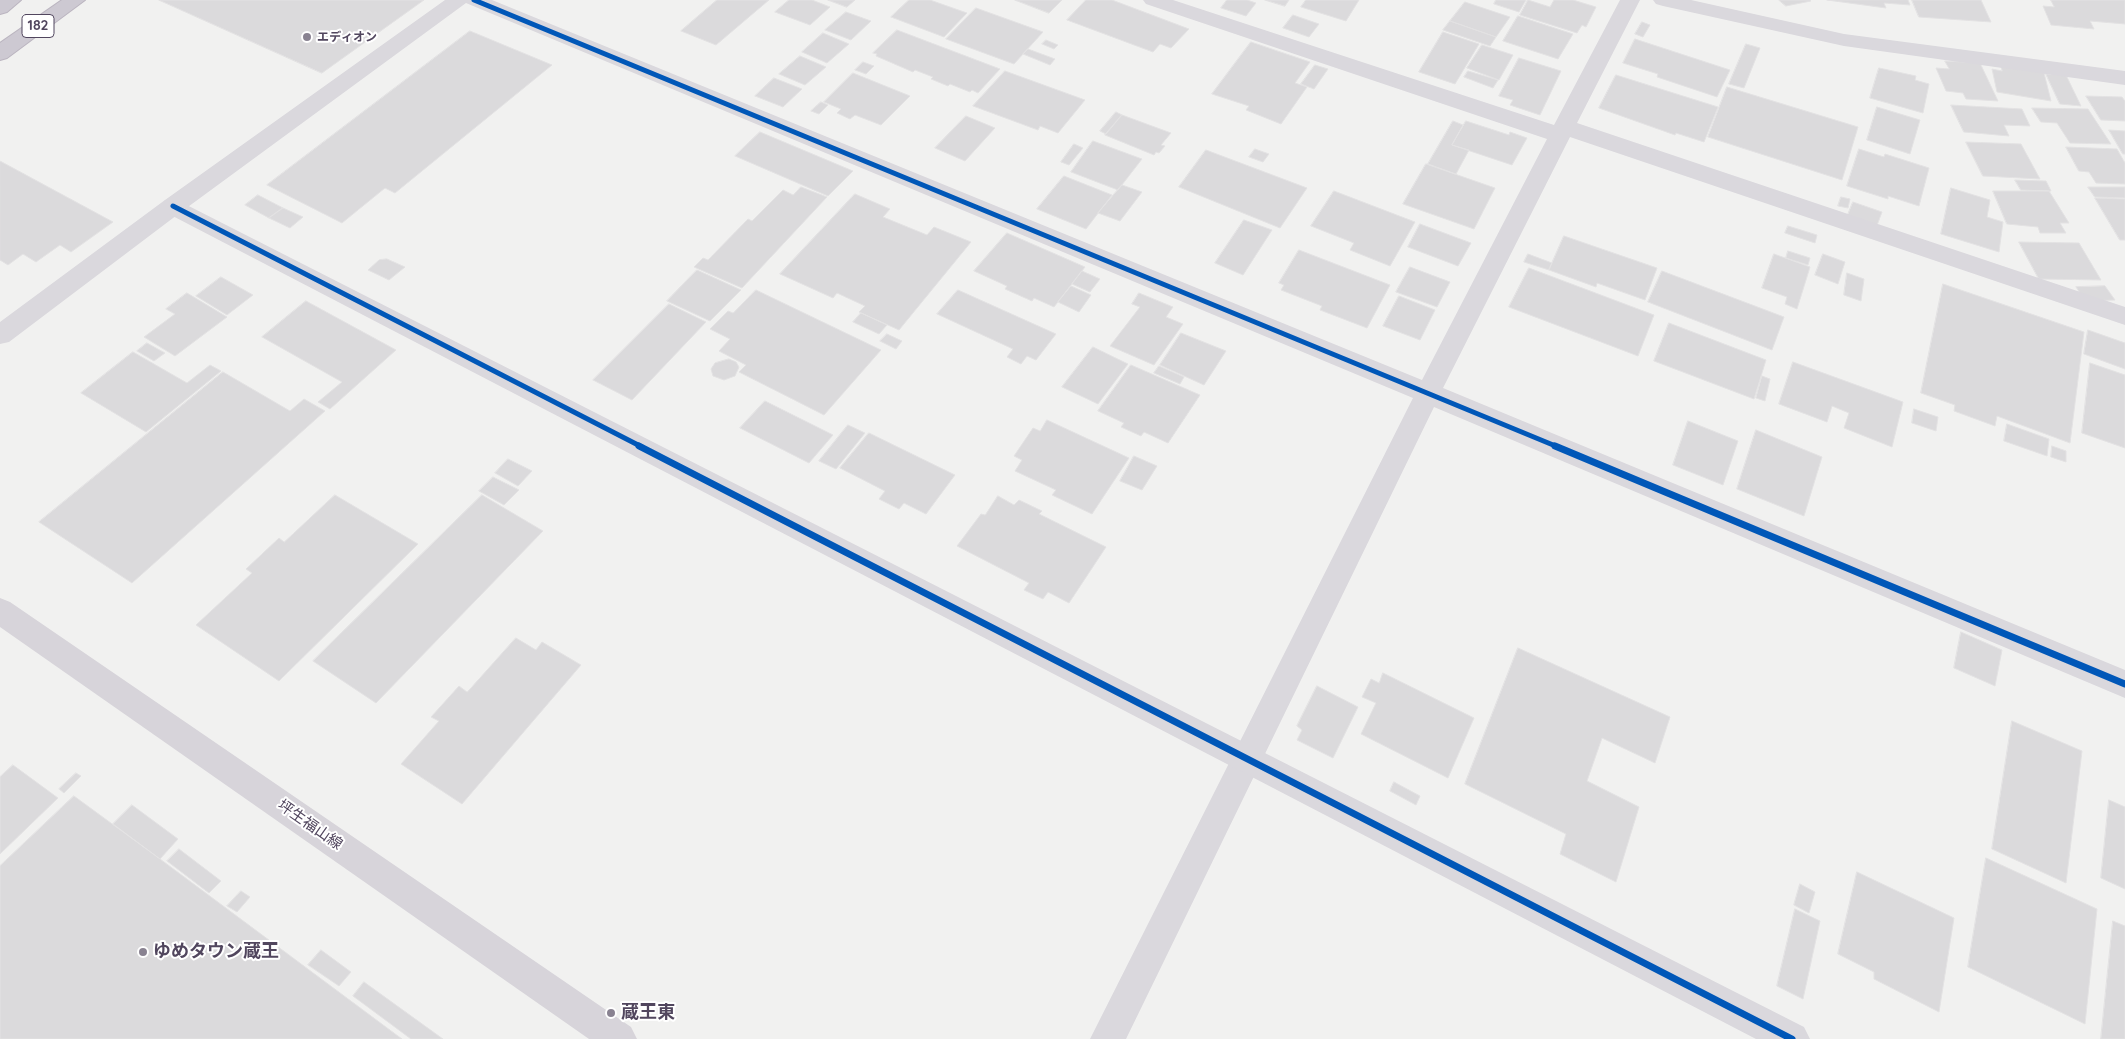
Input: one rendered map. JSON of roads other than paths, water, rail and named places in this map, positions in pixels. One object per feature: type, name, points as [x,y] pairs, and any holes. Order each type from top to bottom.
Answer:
[{"type":"highway","name":"182","points":[[0,8],[11,0]]},
{"type":"highway","name":"182","points":[[0,53],[75,0]]},
{"type":"main road","name":"坪生福山線","points":[[0,612],[619,1039]]},
{"type":"street","points":[[0,335],[173,206],[458,0]]},
{"type":"street","points":[[474,0],[1428,393],[2125,684]]},
{"type":"street","points":[[1153,0],[1562,131],[2125,316]]},
{"type":"street","points":[[1108,1039],[1428,393],[1630,0]]},
{"type":"street","points":[[1663,0],[1844,40],[2125,78]]},
{"type":"street","points":[[173,206],[1792,1039]]},
{"type":"place","name":"エディオン","points":[[307,37]]},
{"type":"place","name":"ゆめタウン蔵王","points":[[143,952]]},
{"type":"place","name":"蔵王東","points":[[611,1013]]}]
